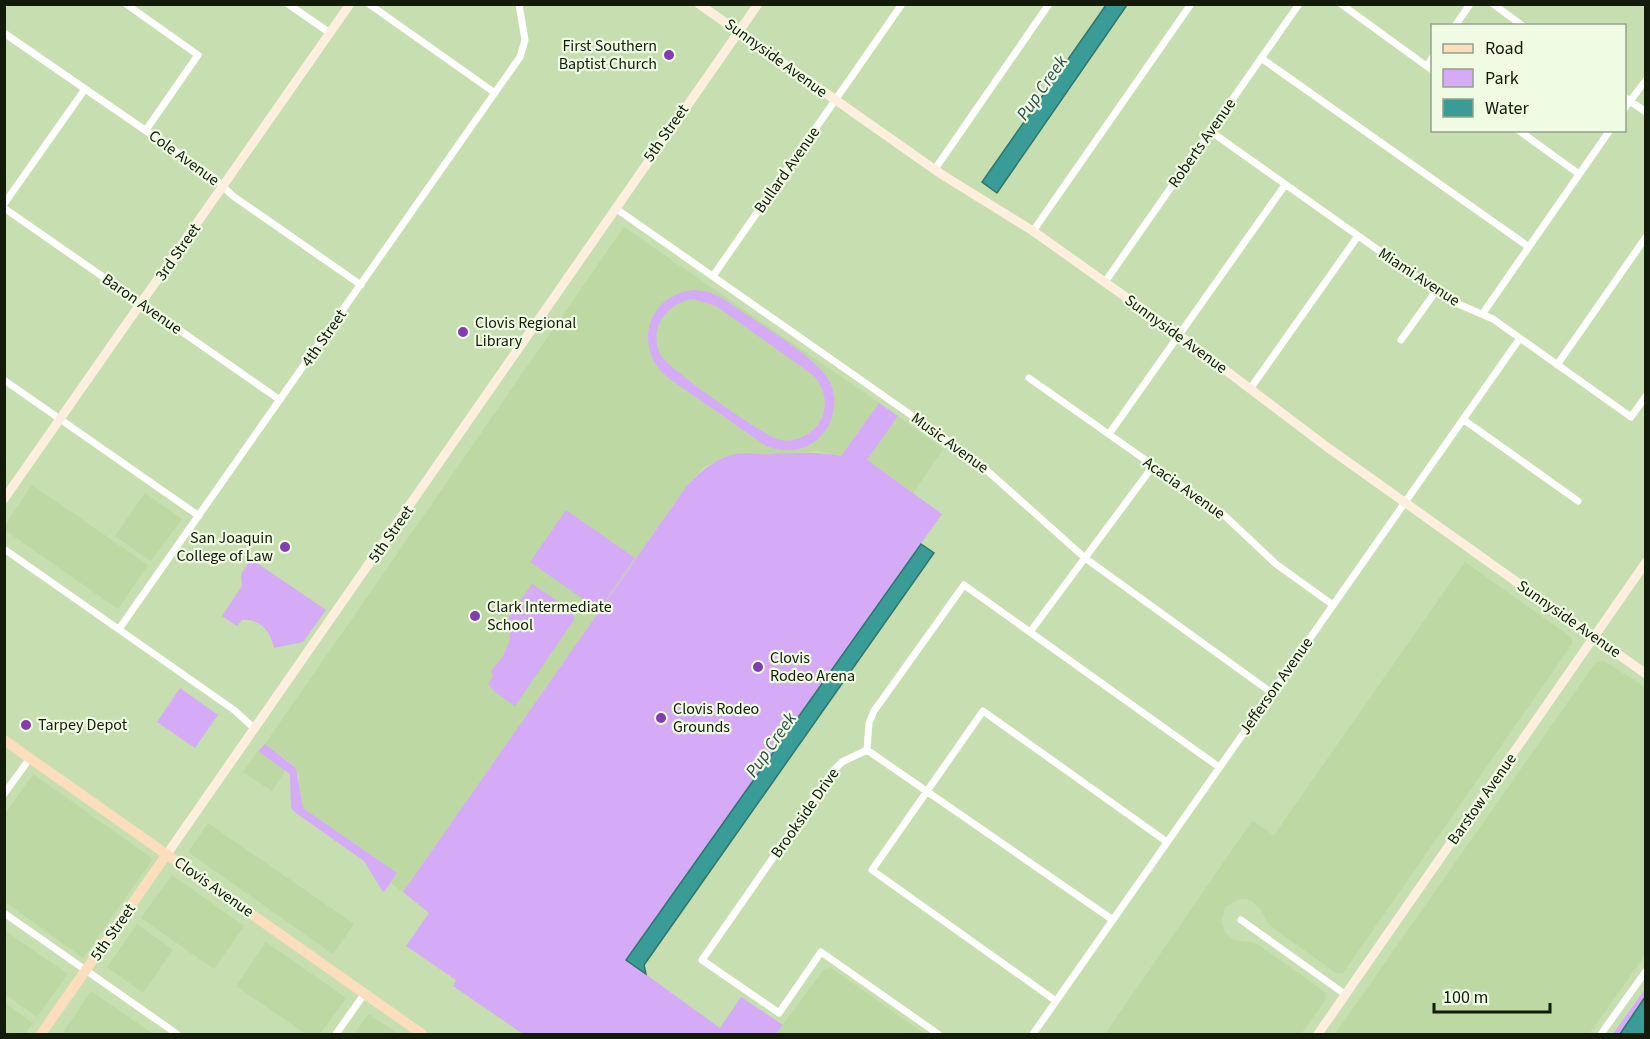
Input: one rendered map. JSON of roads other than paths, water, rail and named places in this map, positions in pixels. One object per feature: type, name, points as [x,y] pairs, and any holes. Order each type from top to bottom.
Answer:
[{"type":"main road","name":"3rd Street","points":[[4,499],[350,4]]},
{"type":"main road","name":"Sunnyside Avenue","points":[[699,4],[935,169],[1033,231],[1179,335],[1405,503],[1646,674]]},
{"type":"main road","points":[[738,30],[758,4]]},
{"type":"main road","name":"5th Street","points":[[41,1035],[738,30]]},
{"type":"main road","name":"Barstow Avenue","points":[[1318,1035],[1646,562]]},
{"type":"main road","name":"Clovis Avenue","points":[[4,740],[422,1035]]},
{"type":"street","points":[[126,4],[198,55],[146,130]]},
{"type":"street","points":[[288,4],[330,33]]},
{"type":"street","points":[[369,4],[495,93]]},
{"type":"street","name":"4th Street","points":[[119,629],[520,57],[525,44],[519,4]]},
{"type":"street","name":"Bullard Avenue","points":[[713,276],[902,4]]},
{"type":"street","points":[[935,169],[1049,4]]},
{"type":"street","points":[[1033,231],[1191,4]]},
{"type":"street","name":"Roberts Avenue","points":[[1105,282],[1299,4]]},
{"type":"street","points":[[1341,4],[1430,68]]},
{"type":"street","points":[[1456,24],[1470,4]]},
{"type":"street","points":[[1493,4],[1520,24]]},
{"type":"street","name":"Cole Avenue","points":[[4,33],[146,130],[360,285]]},
{"type":"street","points":[[1261,58],[1529,247]]},
{"type":"street","points":[[1646,80],[1628,99],[1646,112]]},
{"type":"street","points":[[4,206],[85,89]]},
{"type":"street","name":"Miami Avenue","points":[[1210,131],[1436,291],[1461,306],[1483,313],[1631,417],[1646,396]]},
{"type":"street","points":[[1521,132],[1579,174]]},
{"type":"street","points":[[1483,313],[1609,132]]},
{"type":"street","points":[[1109,435],[1285,185]]},
{"type":"street","name":"Baron Avenue","points":[[4,206],[280,400]]},
{"type":"street","name":"Music Avenue","points":[[615,208],[974,459],[1085,558],[1272,693]]},
{"type":"street","points":[[1250,389],[1358,236]]},
{"type":"street","points":[[1557,365],[1646,237]]},
{"type":"street","points":[[1401,340],[1436,291]]},
{"type":"street","name":"Jefferson Avenue","points":[[1033,1035],[1520,338]]},
{"type":"street","name":"Acacia Avenue","points":[[1029,378],[1225,516],[1276,564],[1333,605]]},
{"type":"street","points":[[4,380],[199,516]]},
{"type":"street","points":[[1464,420],[1578,501]]},
{"type":"street","points":[[1030,632],[1153,466]]},
{"type":"street","points":[[4,549],[234,710],[255,729]]},
{"type":"street","points":[[1113,920],[867,750],[869,723],[874,711],[964,585],[1220,767]]},
{"type":"street","points":[[1056,1001],[872,870],[927,791],[983,711],[1167,842]]},
{"type":"street","name":"Brookside Drive","points":[[867,750],[842,762],[834,770],[702,960],[779,1013],[821,952],[938,1035]]},
{"type":"street","points":[[4,794],[30,758]]},
{"type":"street","points":[[4,913],[177,1035]]},
{"type":"street","points":[[1241,920],[1346,995]]},
{"type":"street","points":[[1601,1035],[1646,972]]},
{"type":"street","points":[[336,1035],[365,993]]},
{"type":"water","points":[[1106,5],[1127,5],[997,193],[982,182]]},
{"type":"water","points":[[921,544],[934,553],[644,965],[646,974],[626,960]]},
{"type":"water","points":[[1645,997],[1645,1034],[1620,1034]]},
{"type":"place","name":"First Southern Baptist Church","points":[[669,55]]},
{"type":"place","name":"Clovis Regional Library","points":[[463,332]]},
{"type":"place","name":"San Joaquin College of Law","points":[[285,547]]},
{"type":"place","name":"Clark Intermediate School","points":[[475,616]]},
{"type":"place","name":"Clovis Rodeo Arena","points":[[758,667]]},
{"type":"place","name":"Clovis Rodeo Grounds","points":[[661,718]]},
{"type":"place","name":"Tarpey Depot","points":[[26,725]]},
{"type":"water label","name":"Pup Creek","points":[[1042,88]]},
{"type":"water label","name":"Pup Creek","points":[[771,745]]}]
